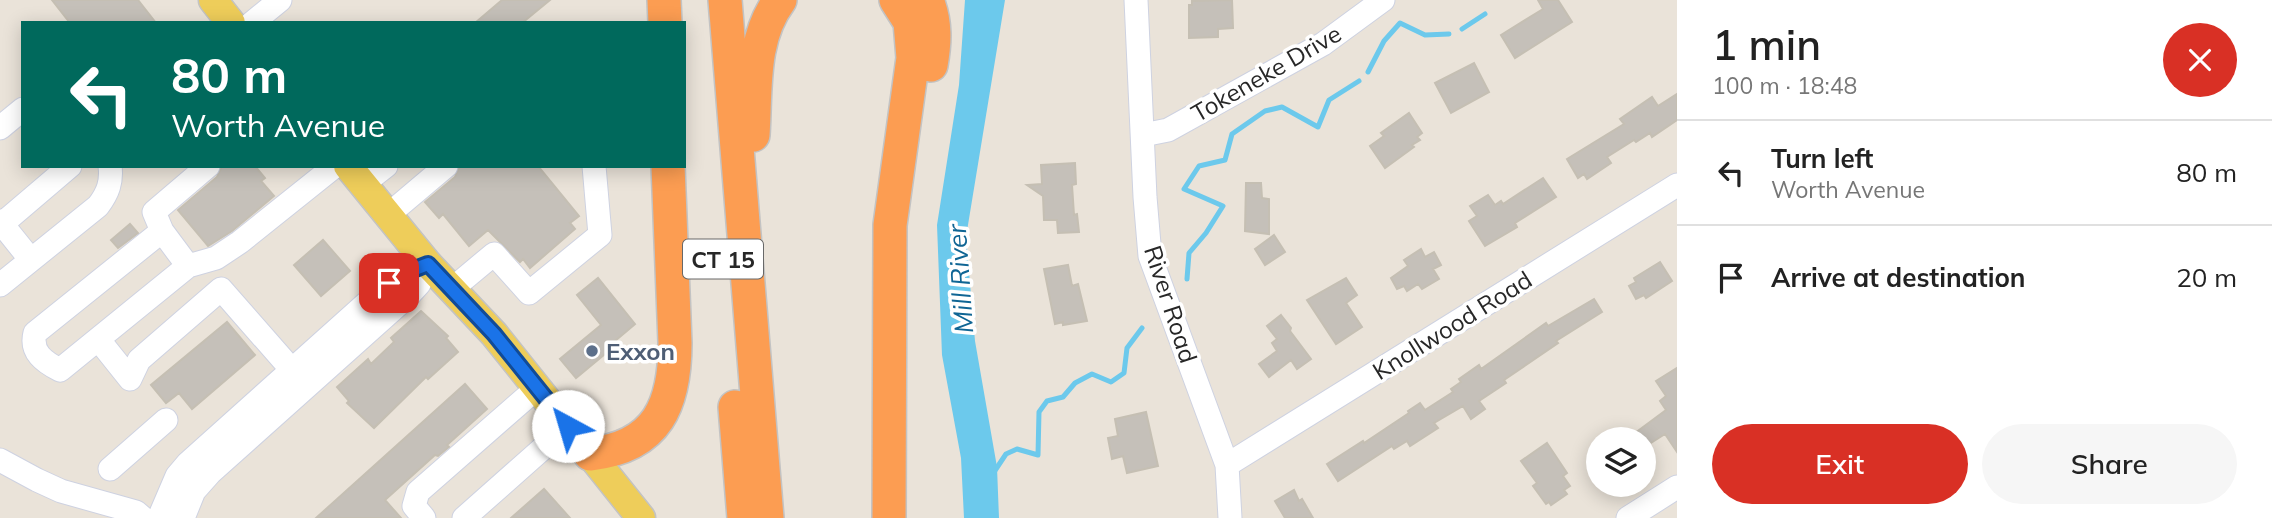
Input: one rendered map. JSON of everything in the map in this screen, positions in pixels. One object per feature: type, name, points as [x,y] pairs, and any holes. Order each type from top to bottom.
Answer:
[{"type":"highway","points":[[664,0],[665,21]]},
{"type":"highway","name":"CT 15","points":[[702,0],[744,518]]},
{"type":"highway","name":"CT 15","points":[[725,0],[767,518]]},
{"type":"highway","points":[[744,231],[753,188],[753,135],[759,45],[765,24],[780,0]]},
{"type":"highway","points":[[889,518],[890,225],[913,58],[910,22],[896,0]]},
{"type":"highway","points":[[908,518],[909,254],[917,169],[935,44],[932,13],[927,0]]},
{"type":"highway","points":[[590,454],[613,451],[636,440],[659,417],[671,390],[675,370],[675,343],[668,168]]},
{"type":"main road","points":[[213,0],[229,21]]},
{"type":"main road","points":[[356,175],[428,264],[494,334],[641,518]]},
{"type":"street","points":[[254,21],[280,0]]},
{"type":"street","name":"River Road","points":[[1136,0],[1150,256],[1227,465],[1230,518]]},
{"type":"street","name":"Tokeneke Drive","points":[[1143,135],[1168,130],[1323,44],[1383,0]]},
{"type":"street","points":[[0,128],[21,112]]},
{"type":"street","points":[[31,260],[1,222],[68,168]]},
{"type":"street","points":[[0,285],[98,205],[107,194],[110,168]]},
{"type":"street","points":[[188,266],[162,231],[154,212],[206,168]]},
{"type":"street","points":[[162,231],[35,333],[33,343],[36,352],[46,363],[60,370],[188,266],[216,258],[240,242],[332,168]]},
{"type":"street","points":[[356,175],[379,168]]},
{"type":"street","points":[[388,215],[444,168]]},
{"type":"street","points":[[452,289],[494,254],[529,293],[600,235],[594,168]]},
{"type":"street","name":"Knollwood Road","points":[[1227,465],[1677,185]]},
{"type":"street","points":[[159,518],[177,476],[215,454],[345,337],[389,283],[428,264]]},
{"type":"street","points":[[98,339],[130,379],[139,360],[221,289],[292,370]]},
{"type":"street","points":[[183,518],[194,491],[215,454],[292,370],[345,337]]},
{"type":"street","points":[[424,518],[414,506],[418,492],[537,388]]},
{"type":"street","points":[[110,469],[166,420]]},
{"type":"street","points":[[477,514],[568,426]]},
{"type":"street","points":[[0,460],[61,491],[136,512],[143,518]]},
{"type":"street","points":[[1628,518],[1677,487]]},
{"type":"water","name":"Mill River","points":[[965,0],[1005,0],[966,237],[975,341],[997,467],[999,518],[964,518],[961,458],[942,355],[937,225],[959,85]]},
{"type":"building","points":[[52,0],[138,0],[154,21],[68,21]]},
{"type":"building","points":[[502,0],[550,0],[524,21],[477,21]]},
{"type":"building","points":[[1232,0],[1233,28],[1218,29],[1218,37],[1189,38],[1189,5],[1192,5],[1192,1]]},
{"type":"building","points":[[1538,0],[1558,0],[1572,22],[1515,58],[1501,35],[1543,9]]},
{"type":"building","points":[[1474,63],[1489,92],[1451,113],[1435,83]]},
{"type":"building","points":[[1677,94],[1677,120],[1652,137],[1650,133],[1636,142],[1634,140],[1607,157],[1611,163],[1587,179],[1584,174],[1578,178],[1567,159],[1624,124],[1620,119],[1652,97],[1658,106]]},
{"type":"building","points":[[1409,113],[1422,133],[1417,137],[1420,140],[1385,168],[1370,146],[1384,136],[1381,133]]},
{"type":"building","points":[[1075,163],[1076,184],[1072,185],[1074,215],[1077,214],[1079,232],[1058,233],[1057,220],[1044,220],[1043,196],[1027,185],[1042,184],[1041,165]]},
{"type":"building","points":[[221,168],[257,168],[265,178],[261,181],[274,196],[232,231],[208,246],[178,210],[217,177]]},
{"type":"building","points":[[459,168],[540,168],[579,216],[570,223],[575,229],[530,268],[523,259],[520,262],[488,230],[469,246],[443,214],[439,218],[425,202],[455,177]]},
{"type":"building","points":[[1543,178],[1556,197],[1515,223],[1517,227],[1485,246],[1469,221],[1477,216],[1470,206],[1488,195],[1495,205],[1501,201],[1503,204]]},
{"type":"building","points":[[1246,183],[1261,183],[1262,198],[1269,199],[1269,234],[1245,231]]},
{"type":"building","points":[[130,224],[138,233],[118,248],[111,240]]},
{"type":"building","points":[[1274,235],[1285,252],[1265,265],[1255,249]]},
{"type":"building","points":[[323,240],[350,271],[321,296],[294,265]]},
{"type":"building","points":[[1421,249],[1425,257],[1434,252],[1441,265],[1433,269],[1439,279],[1422,289],[1418,284],[1407,291],[1404,286],[1397,289],[1391,278],[1408,266],[1404,260]]},
{"type":"building","points":[[1660,262],[1672,281],[1646,298],[1644,295],[1636,299],[1629,286],[1636,282],[1634,278]]},
{"type":"building","points":[[1068,265],[1072,286],[1078,284],[1087,321],[1055,324],[1044,269]]},
{"type":"building","points":[[598,278],[635,324],[615,341],[617,344],[576,378],[560,359],[601,325],[577,295]]},
{"type":"building","points":[[1346,278],[1357,295],[1346,303],[1362,327],[1336,344],[1307,300]]},
{"type":"building","points":[[1594,299],[1602,312],[1556,341],[1558,343],[1504,380],[1506,383],[1479,401],[1485,409],[1471,419],[1463,406],[1434,423],[1438,428],[1410,446],[1407,441],[1394,449],[1392,446],[1338,481],[1327,464],[1363,441],[1364,443],[1420,403],[1425,410],[1453,392],[1451,389],[1461,382],[1459,379],[1479,365],[1481,369],[1546,323],[1548,326]]},
{"type":"building","points":[[421,311],[448,336],[446,338],[458,352],[428,379],[426,377],[374,428],[347,403],[349,401],[337,387],[368,359],[371,364],[394,342],[391,338]]},
{"type":"building","points":[[1281,315],[1311,359],[1297,369],[1291,360],[1269,377],[1259,364],[1277,351],[1272,343],[1277,339],[1267,326]]},
{"type":"building","points":[[227,322],[255,355],[192,409],[179,393],[166,403],[151,385]]},
{"type":"building","points":[[1677,368],[1677,452],[1665,434],[1656,440],[1656,427],[1643,427],[1666,410],[1660,401],[1666,396],[1656,381]]},
{"type":"building","points":[[465,384],[487,409],[447,445],[449,447],[438,456],[435,455],[385,500],[401,518],[316,518]]},
{"type":"building","points":[[1146,412],[1158,466],[1127,473],[1123,456],[1112,459],[1108,438],[1118,436],[1115,419]]},
{"type":"building","points":[[1547,443],[1567,473],[1563,476],[1570,486],[1564,490],[1567,494],[1551,505],[1549,502],[1546,504],[1533,486],[1537,483],[1521,461]]},
{"type":"building","points":[[544,489],[570,518],[511,518]]},
{"type":"building","points":[[1294,490],[1313,518],[1285,518],[1275,501]]},
{"type":"waterway","points":[[1462,29],[1485,14]]},
{"type":"waterway","points":[[1368,72],[1384,41],[1400,23],[1425,35],[1449,34]]},
{"type":"waterway","points":[[1187,279],[1189,253],[1223,206],[1184,189],[1199,166],[1225,160],[1232,134],[1265,111],[1282,107],[1318,127],[1329,100],[1359,81]]},
{"type":"waterway","points":[[994,472],[1006,454],[1017,449],[1038,455],[1039,412],[1047,401],[1063,397],[1075,383],[1092,374],[1111,382],[1124,373],[1127,348],[1142,328]]},
{"type":"place","name":"Exxon","points":[[592,351]]},
{"type":"route","points":[[389,283],[428,264],[494,334],[568,426]]}]
